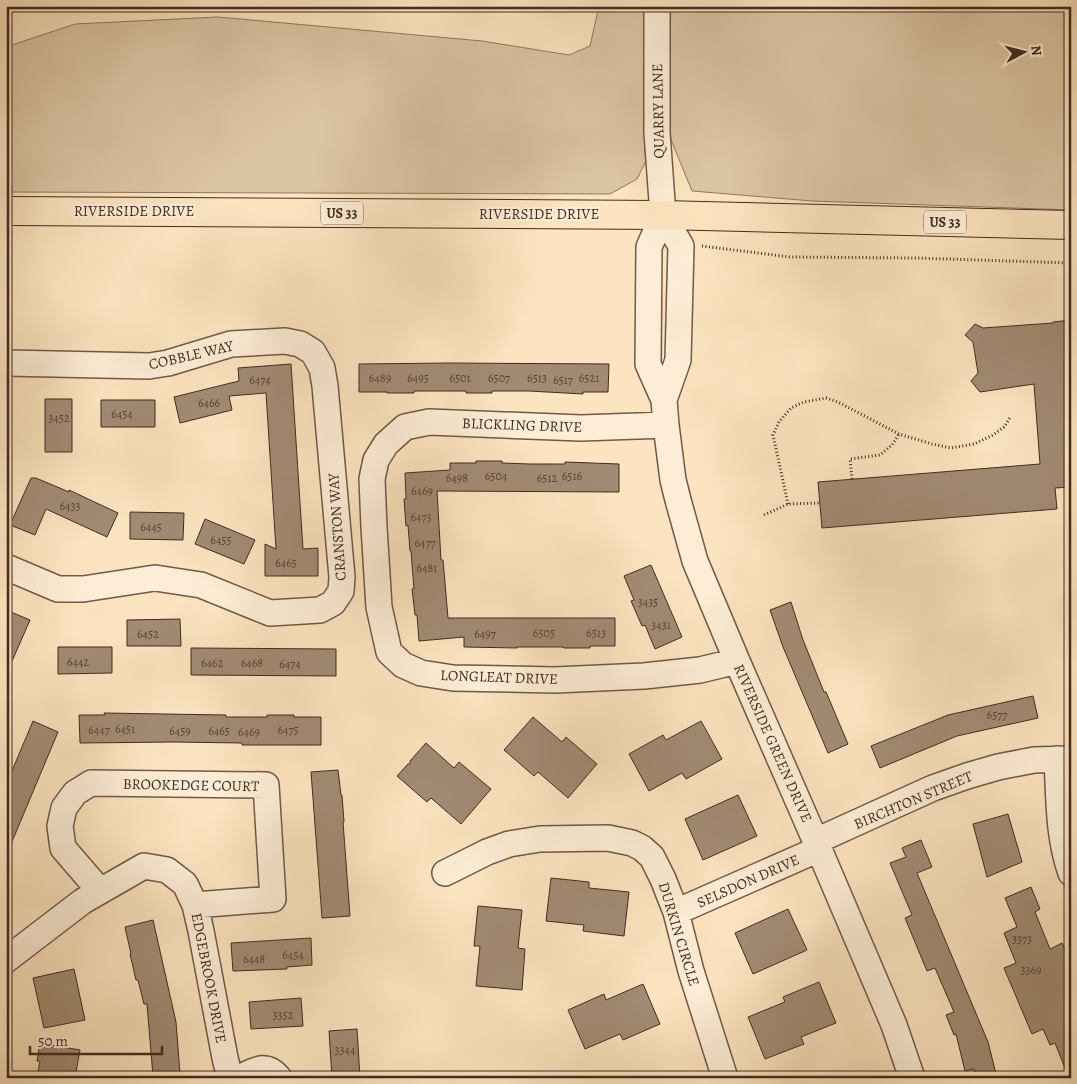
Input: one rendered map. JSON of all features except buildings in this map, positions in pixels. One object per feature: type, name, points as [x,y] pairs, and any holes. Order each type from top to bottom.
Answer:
[{"type":"main road","name":"RIVERSIDE DRIVE","points":[[6,210],[663,215],[1071,225]]},
{"type":"street","name":"QUARRY LANE","points":[[657,6],[657,133],[663,215]]},
{"type":"street","points":[[663,215],[681,246]]},
{"type":"street","name":"RIVERSIDE GREEN DRIVE","points":[[663,215],[649,247],[648,364],[664,400],[673,480],[695,561],[894,1025],[912,1078]]},
{"type":"street","name":"RIVERSIDE GREEN DRIVE","points":[[664,400],[678,360],[681,246]]},
{"type":"street","name":"COBBLE WAY","points":[[6,363],[149,366],[231,344],[285,341],[300,344],[312,352]]},
{"type":"street","name":"CRANSTON WAY","points":[[6,567],[58,589],[83,589],[155,578],[201,585],[270,613],[320,610],[333,603],[341,591],[342,577],[325,386],[322,368],[312,352]]},
{"type":"street","name":"BLICKLING DRIVE","points":[[386,444],[404,427],[430,422],[581,428],[666,425]]},
{"type":"street","name":"LONGLEAT DRIVE","points":[[386,444],[376,460],[372,479],[379,607],[389,652],[403,666],[421,673],[453,678],[555,680],[644,676],[700,670],[737,660]]},
{"type":"street","points":[[1064,759],[1061,828],[1064,851],[1071,873]]},
{"type":"street","name":"BIRCHTON STREET","points":[[818,845],[933,788],[998,767],[1034,760],[1064,759]]},
{"type":"street","name":"BROOKEDGE COURT","points":[[100,891],[63,848],[60,826],[64,808],[75,793],[90,783],[266,785],[272,899],[195,905]]},
{"type":"street","name":"DURKIN CIRCLE","points":[[445,873],[487,852],[509,844],[540,839],[608,838],[632,843],[642,848],[652,857],[676,912],[691,971],[724,1078]]},
{"type":"street","name":"SELSDON DRIVE","points":[[676,912],[818,845]]},
{"type":"street","name":"EDGEBROOK DRIVE","points":[[6,960],[83,901],[144,866],[167,870],[185,884],[195,905],[230,1078]]},
{"type":"street","points":[[239,1078],[258,1068],[270,1070],[279,1078]]},
{"type":"path","points":[[681,246],[703,246],[790,257],[916,258],[1071,263]]},
{"type":"path","points":[[788,504],[773,435],[791,408],[804,402],[826,398],[838,402],[899,434],[951,448],[974,444],[993,436],[1004,427],[1011,416]]},
{"type":"path","points":[[852,479],[850,459],[880,455],[892,445],[899,434]]},
{"type":"path","points":[[764,514],[788,504],[820,503]]},
{"type":"shaded area","points":[[599,6],[651,6],[648,157],[637,179],[610,194],[6,192],[6,47],[75,24],[218,17],[482,41],[569,55],[590,46]]},
{"type":"shaded area","points":[[671,6],[1071,6],[1071,210],[812,201],[692,191],[667,130]]}]
